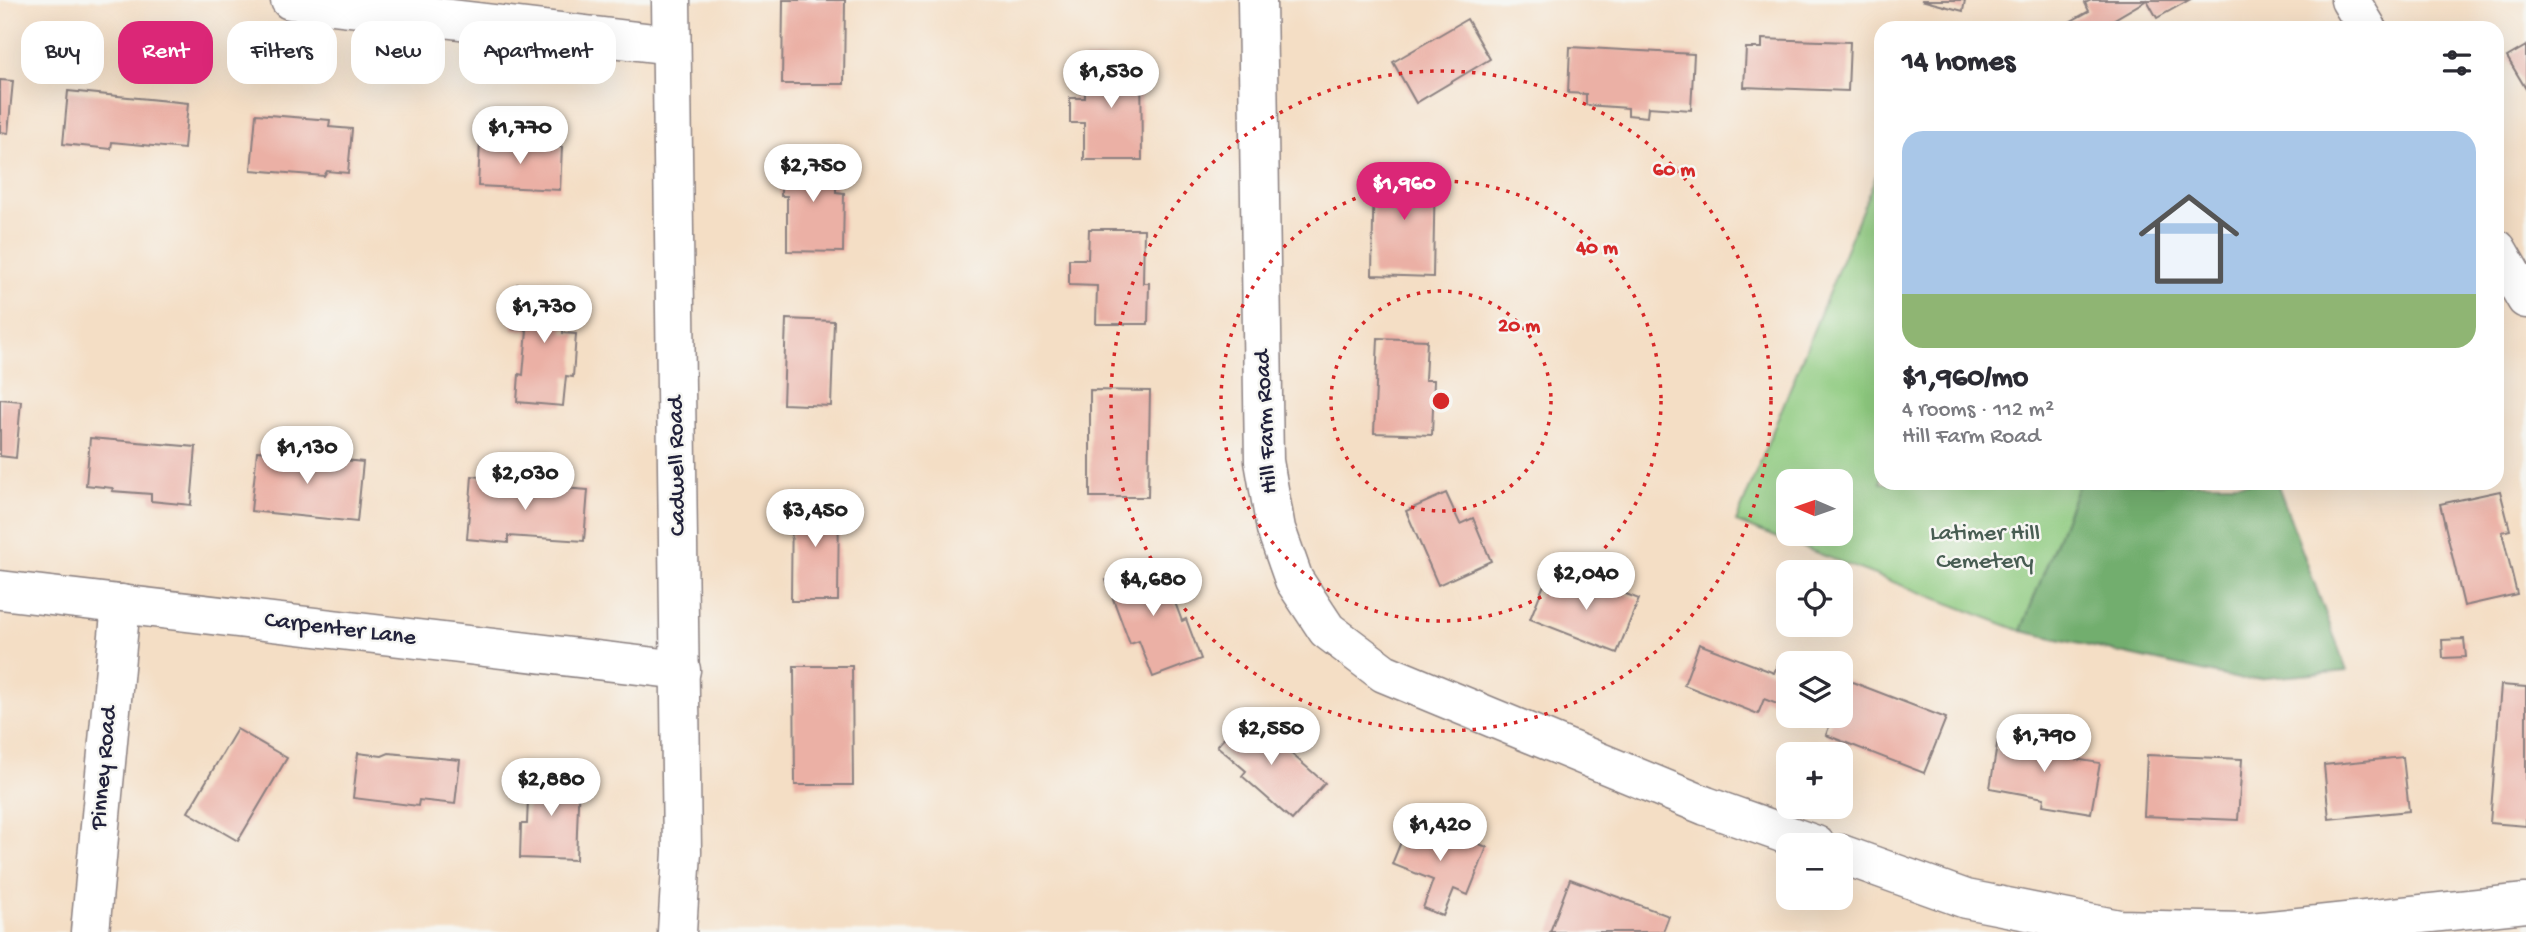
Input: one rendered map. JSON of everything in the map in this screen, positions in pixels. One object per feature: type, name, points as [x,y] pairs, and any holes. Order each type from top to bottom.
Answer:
[{"type":"street","points":[[290,0],[671,45]]},
{"type":"street","name":"Cadwell Road","points":[[671,0],[681,670],[682,852],[677,932]]},
{"type":"street","name":"Hill Farm Road","points":[[1257,0],[1264,461],[1276,529],[1294,580],[1327,630],[1384,673],[1706,806],[1782,833]]},
{"type":"street","points":[[2350,0],[2363,21]]},
{"type":"street","points":[[2504,261],[2526,299]]},
{"type":"street","name":"Carpenter Lane","points":[[0,590],[681,670]]},
{"type":"street","name":"Pinney Road","points":[[90,932],[121,604]]},
{"type":"street","points":[[1853,858],[1966,899],[2119,929],[2243,932]]},
{"type":"street","points":[[2251,932],[2526,904]]},
{"type":"green space","name":"Latimer Hill Cemetery","points":[[1874,180],[1874,490],[2076,490],[2021,631],[1853,567],[1853,560],[1835,560],[1799,546],[1853,546],[1853,469],[1776,469],[1776,537],[1736,522]]},
{"type":"green space","points":[[2076,490],[2280,490],[2347,671],[2243,680],[2021,631]]},
{"type":"building","points":[[783,0],[845,0],[844,84],[782,84]]},
{"type":"building","points":[[1921,0],[1965,0],[1963,11]]},
{"type":"building","points":[[2091,0],[2147,0],[2111,21],[2071,21],[2089,11],[2085,3]]},
{"type":"building","points":[[2147,0],[2189,0],[2157,18]]},
{"type":"building","points":[[1467,19],[1490,59],[1416,103],[1393,62]]},
{"type":"building","points":[[1762,39],[1850,42],[1848,91],[1744,87],[1746,48],[1762,48]]},
{"type":"building","points":[[2526,46],[2526,89],[2507,57]]},
{"type":"building","points":[[1570,47],[1694,54],[1691,110],[1648,107],[1647,117],[1628,115],[1628,108],[1586,105],[1586,94],[1568,93]]},
{"type":"building","points":[[1141,58],[1142,160],[1084,160],[1084,123],[1070,123],[1070,98],[1085,98],[1084,59]]},
{"type":"building","points":[[0,80],[13,81],[8,133],[0,132]]},
{"type":"building","points":[[68,91],[188,103],[184,149],[112,142],[111,149],[63,144]]},
{"type":"building","points":[[256,114],[330,120],[329,127],[352,129],[348,173],[327,171],[324,176],[251,170]]},
{"type":"building","points":[[480,142],[562,147],[560,190],[478,186]]},
{"type":"building","points":[[781,157],[836,157],[836,192],[844,193],[843,252],[787,251],[787,196],[781,196]]},
{"type":"building","points":[[1374,167],[1435,168],[1433,277],[1372,275]]},
{"type":"building","points":[[1089,229],[1144,229],[1143,283],[1149,283],[1148,324],[1096,324],[1097,286],[1069,285],[1069,259],[1088,259]]},
{"type":"building","points":[[517,284],[566,288],[563,333],[576,334],[573,377],[566,376],[563,406],[517,402],[519,374],[523,375],[527,330],[513,329]]},
{"type":"building","points":[[786,319],[834,321],[831,406],[783,404]]},
{"type":"building","points":[[1378,338],[1427,340],[1425,380],[1434,380],[1432,435],[1374,433]]},
{"type":"building","points":[[1090,390],[1150,391],[1148,497],[1090,497]]},
{"type":"building","points":[[0,399],[21,401],[16,458],[0,456]]},
{"type":"building","points":[[90,438],[196,447],[191,505],[151,501],[151,494],[112,491],[113,488],[86,485]]},
{"type":"building","points":[[257,451],[363,462],[357,522],[251,511]]},
{"type":"building","points":[[472,476],[510,480],[510,484],[588,490],[584,541],[508,536],[508,543],[467,539]]},
{"type":"building","points":[[2500,491],[2510,530],[2502,532],[2517,594],[2464,606],[2440,504]]},
{"type":"building","points":[[1446,493],[1460,524],[1473,518],[1491,561],[1438,585],[1406,511]]},
{"type":"building","points":[[792,496],[839,497],[838,601],[791,601]]},
{"type":"building","points":[[1159,560],[1182,621],[1186,619],[1201,659],[1153,677],[1139,641],[1130,644],[1106,580]]},
{"type":"building","points":[[1547,577],[1585,592],[1590,580],[1639,599],[1617,653],[1530,619]]},
{"type":"building","points":[[2464,639],[2466,657],[2443,658],[2442,640]]},
{"type":"building","points":[[1699,644],[1774,673],[1776,668],[1776,704],[1764,699],[1758,714],[1684,685]]},
{"type":"building","points":[[794,666],[852,666],[853,785],[795,785]]},
{"type":"building","points":[[1853,682],[1946,718],[1924,773],[1853,745],[1853,742],[1844,742],[1826,735],[1829,728],[1853,728]]},
{"type":"building","points":[[2501,685],[2526,687],[2526,826],[2490,823]]},
{"type":"building","points":[[1246,714],[1325,783],[1292,820],[1242,776],[1246,771],[1217,746]]},
{"type":"building","points":[[237,729],[287,758],[238,841],[188,812]]},
{"type":"building","points":[[1999,733],[2058,744],[2055,756],[2100,763],[2091,813],[2043,805],[2044,798],[1990,788]]},
{"type":"building","points":[[358,753],[382,756],[389,753],[460,760],[455,804],[419,800],[418,806],[353,798]]},
{"type":"building","points":[[2147,755],[2242,759],[2238,820],[2144,816]]},
{"type":"building","points":[[2403,757],[2409,811],[2329,819],[2324,765]]},
{"type":"building","points":[[529,774],[579,776],[576,860],[520,858],[521,824],[527,824]]},
{"type":"building","points":[[1409,822],[1447,836],[1448,832],[1487,847],[1468,895],[1454,889],[1443,916],[1423,908],[1433,880],[1392,864]]},
{"type":"building","points":[[1570,879],[1669,916],[1663,932],[1550,932]]}]
